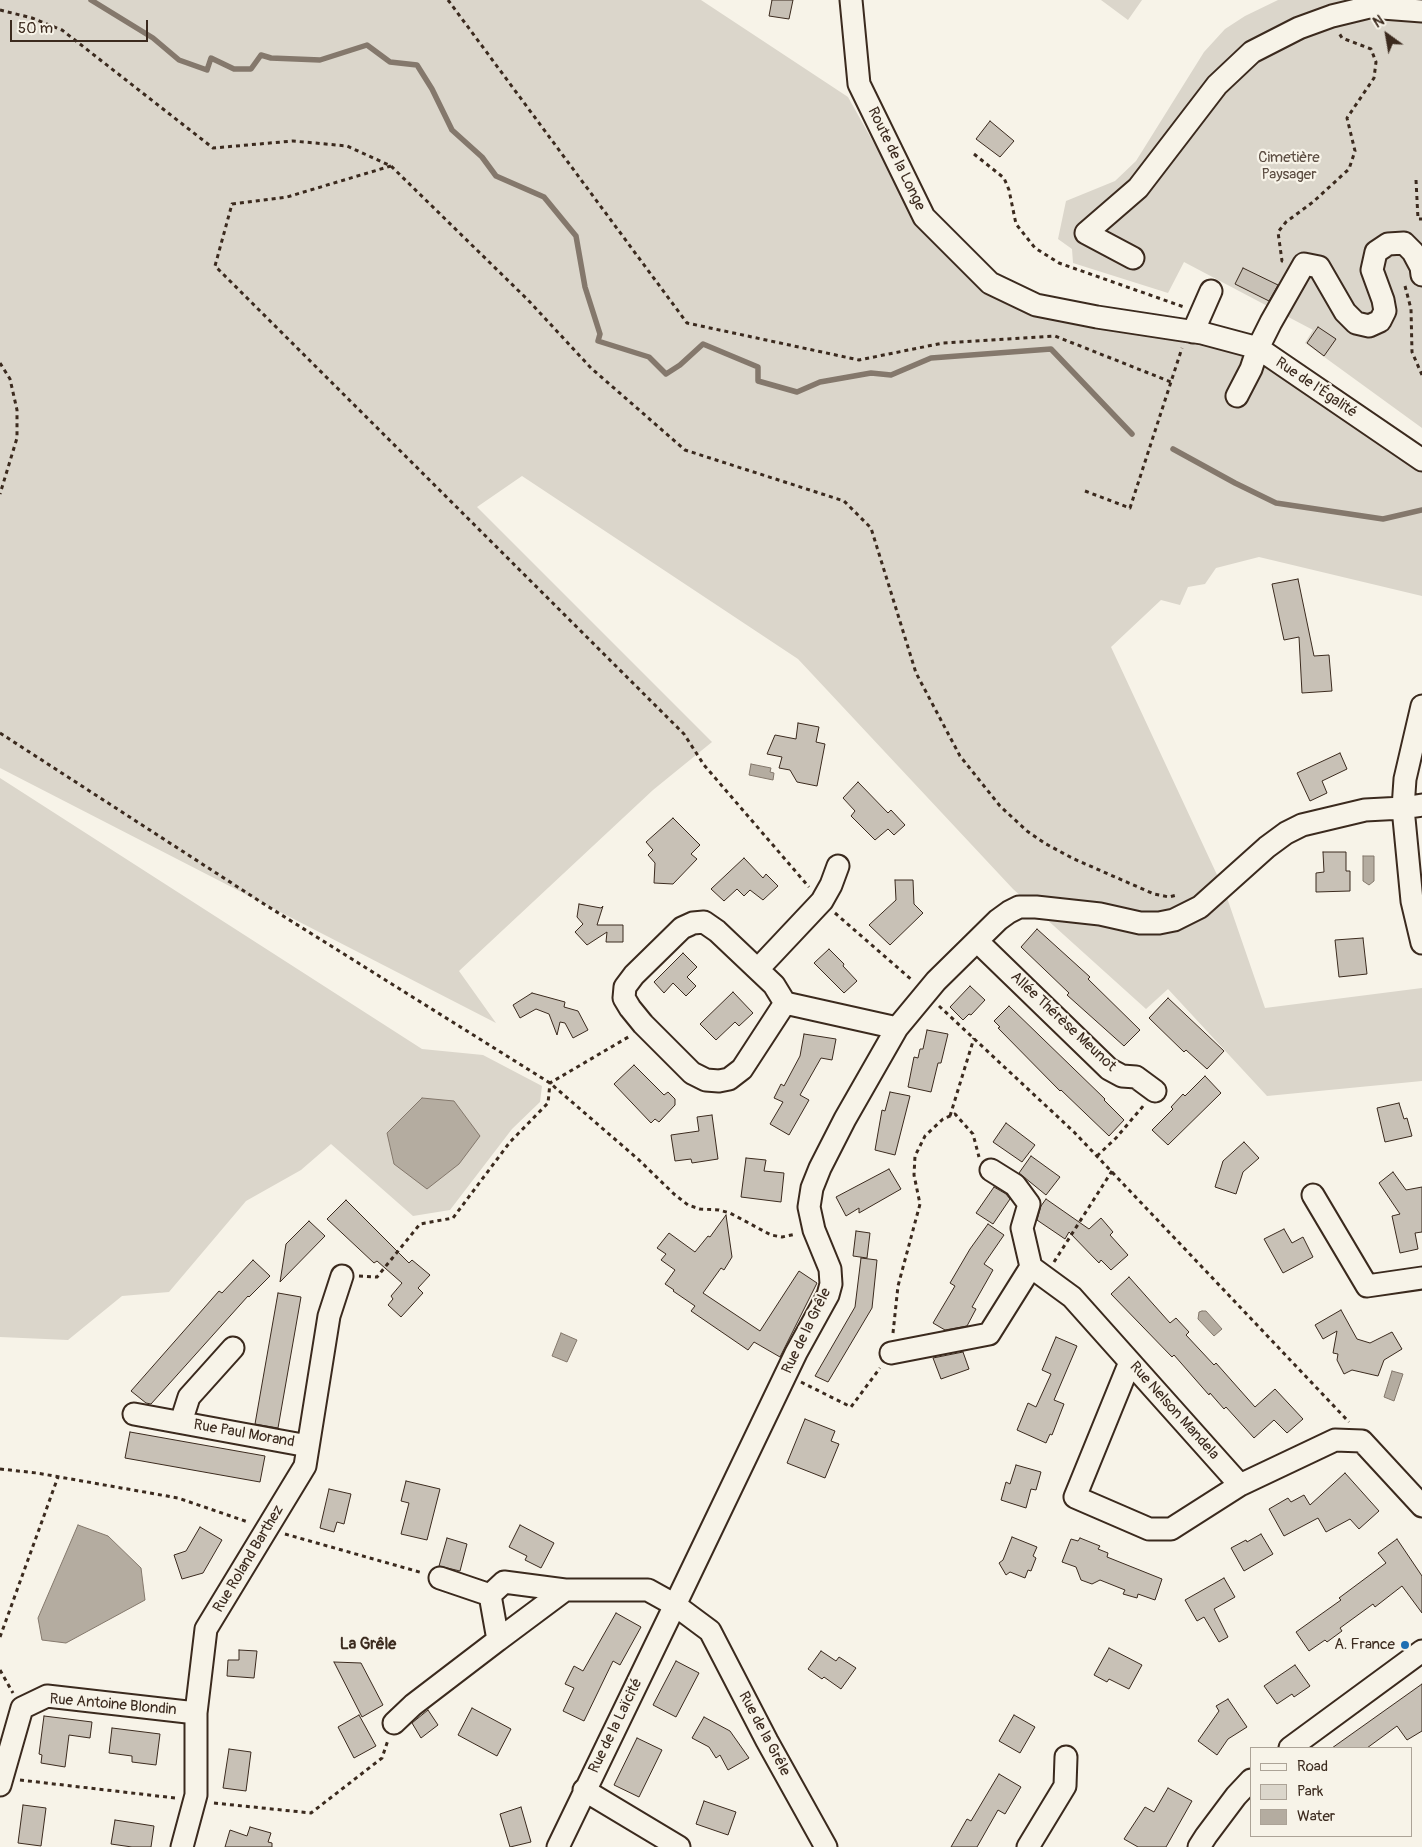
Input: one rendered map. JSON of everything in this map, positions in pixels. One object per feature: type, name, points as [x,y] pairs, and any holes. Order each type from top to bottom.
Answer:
[{"type":"street","name":"Route de la Longe","points":[[851,0],[859,84],[924,217],[990,283],[1036,304],[1097,317],[1195,332]]},
{"type":"street","points":[[1134,258],[1086,233],[1138,188],[1217,85],[1252,52],[1299,28],[1332,16],[1369,7],[1422,11]]},
{"type":"street","points":[[1237,396],[1251,369],[1258,348],[1304,264],[1319,267],[1345,312],[1356,323],[1369,326],[1380,322],[1385,311],[1372,270],[1376,252],[1388,244],[1404,243],[1413,252],[1421,267],[1414,279]]},
{"type":"street","points":[[1195,332],[1211,291]]},
{"type":"street","name":"Rue de l'Égalité","points":[[1195,332],[1258,348],[1422,460]]},
{"type":"street","points":[[1422,706],[1405,779],[1412,807],[1412,901],[1422,944]]},
{"type":"street","name":"Rue de la Grêle","points":[[675,1605],[785,1375],[832,1284],[830,1269],[814,1230],[809,1207],[812,1188],[820,1168],[845,1119],[897,1028],[931,987],[998,920],[1019,907],[1100,914],[1140,923],[1159,923],[1174,920],[1200,907],[1212,898],[1267,847],[1286,833],[1302,826],[1365,810],[1412,807]]},
{"type":"street","points":[[758,969],[822,902],[838,866]]},
{"type":"street","points":[[785,1003],[742,1070],[729,1079],[719,1081],[706,1080],[692,1073],[643,1024],[624,998],[625,987],[634,975],[682,928],[693,923],[704,922],[717,930],[758,969],[774,985],[785,1003],[897,1028]]},
{"type":"street","name":"Allée Thérèse Meunot","points":[[977,941],[1108,1069],[1122,1076],[1136,1077],[1155,1091]]},
{"type":"street","points":[[891,1353],[989,1334],[1038,1272],[1022,1228],[1029,1204],[1015,1185],[991,1170]]},
{"type":"street","points":[[1313,1195],[1366,1286],[1422,1278]]},
{"type":"street","name":"Rue Nelson Mandela","points":[[1038,1272],[1072,1297],[1240,1485]]},
{"type":"street","name":"Rue Roland Barthez","points":[[182,1847],[196,1795],[196,1713],[206,1629],[305,1466],[329,1316],[342,1276]]},
{"type":"street","name":"Rue Paul Morand","points":[[181,1422],[189,1397],[233,1348]]},
{"type":"street","points":[[1130,1362],[1075,1496],[1149,1529],[1170,1529],[1240,1485],[1335,1440],[1362,1441],[1422,1506]]},
{"type":"street","name":"Rue Paul Morand","points":[[134,1414],[308,1446]]},
{"type":"street","points":[[440,1578],[490,1595],[498,1640]]},
{"type":"street","name":"Rue de la Grêle","points":[[490,1595],[504,1582],[565,1590],[648,1590],[675,1605],[710,1631],[767,1741],[826,1847]]},
{"type":"street","points":[[394,1723],[413,1705],[565,1590]]},
{"type":"street","name":"Rue de la Laïcité","points":[[558,1847],[675,1605]]},
{"type":"street","points":[[1291,1747],[1422,1651]]},
{"type":"street","name":"Rue Antoine Blondin","points":[[22,1708],[47,1696],[196,1713]]},
{"type":"street","points":[[0,1785],[22,1708]]},
{"type":"street","points":[[1028,1847],[1065,1786],[1066,1757]]},
{"type":"street","points":[[1199,1847],[1236,1796],[1250,1781]]},
{"type":"street","points":[[584,1790],[679,1847]]},
{"type":"path","points":[[448,0],[687,324],[859,360],[943,343],[1056,336],[1171,382]]},
{"type":"path","points":[[0,10],[32,18],[62,30],[213,148],[292,141],[320,143],[348,146],[391,166],[528,300],[591,368],[685,450],[844,501],[871,528],[916,673],[960,756],[1000,806],[1040,840],[1074,859],[1154,894],[1169,897],[1186,892]]},
{"type":"path","points":[[1304,264],[1282,261],[1278,232],[1286,222],[1313,202],[1349,169],[1355,151],[1347,118],[1374,78],[1376,62],[1371,49],[1342,38],[1336,30],[1332,16]]},
{"type":"path","points":[[391,166],[287,197],[232,204],[215,266],[684,734],[704,766],[822,902],[931,987],[974,1038],[1074,1132],[1346,1418],[1362,1441]]},
{"type":"path","points":[[1416,180],[1418,219],[1422,219]]},
{"type":"path","points":[[1414,279],[1410,309],[1412,352],[1422,375]]},
{"type":"path","points":[[1085,491],[1130,508],[1171,382],[1195,332]]},
{"type":"path","points":[[0,362],[10,379],[17,410],[17,438],[0,494]]},
{"type":"path","points":[[0,733],[345,955],[550,1082],[688,1205],[700,1209],[730,1212],[771,1235],[782,1236],[814,1230]]},
{"type":"path","points":[[550,1082],[634,1033],[643,1024]]},
{"type":"path","points":[[950,1116],[974,1038]]},
{"type":"path","points":[[342,1276],[377,1277],[420,1224],[453,1218],[510,1142],[548,1102],[550,1082]]},
{"type":"path","points":[[1097,1156],[1116,1138],[1155,1091]]},
{"type":"path","points":[[785,1375],[851,1407],[891,1353],[898,1286],[920,1204],[914,1175],[915,1156],[924,1136],[943,1119],[955,1114],[973,1134],[979,1159],[991,1170]]},
{"type":"path","points":[[1038,1272],[1112,1172]]},
{"type":"path","points":[[0,1469],[178,1498],[267,1529]]},
{"type":"path","points":[[0,1637],[58,1477]]},
{"type":"path","points":[[307,1539],[440,1578]]},
{"type":"path","points":[[0,1670],[22,1708]]},
{"type":"green space","points":[[0,0],[701,0],[848,97],[919,224],[989,288],[1086,327],[1150,334],[1248,352],[1422,469],[1422,596],[1259,557],[1216,568],[1205,584],[1188,587],[1180,605],[1161,600],[1111,647],[1225,892],[1265,1008],[1422,988],[1422,1081],[1267,1096],[1168,989],[1146,1009],[1013,889],[798,659],[522,476],[477,507],[712,742],[653,790],[459,971],[496,1023],[0,768]]},
{"type":"green space","points":[[1101,0],[1142,0],[1128,20]]},
{"type":"green space","name":"Cimetière Paysager","points":[[1278,0],[1422,0],[1422,428],[1305,343],[1313,330],[1184,262],[1168,293],[1073,263],[1072,249],[1058,239],[1066,201],[1115,181],[1136,161],[1204,52],[1225,29],[1245,16]]},
{"type":"green space","points":[[0,778],[422,1049],[483,1055],[542,1086],[540,1102],[512,1129],[450,1210],[413,1216],[331,1144],[301,1170],[246,1201],[169,1292],[122,1296],[68,1340],[0,1337]]},
{"type":"water","points":[[751,764],[771,768],[770,772],[774,773],[773,780],[749,775]]},
{"type":"water","points":[[1363,856],[1374,856],[1374,881],[1369,885],[1363,881]]},
{"type":"water","points":[[422,1098],[454,1101],[480,1136],[459,1164],[427,1189],[394,1164],[387,1133]]},
{"type":"water","points":[[1206,1311],[1222,1329],[1214,1336],[1198,1319],[1199,1312]]},
{"type":"water","points":[[561,1333],[577,1340],[567,1362],[552,1356]]},
{"type":"water","points":[[1392,1371],[1403,1374],[1394,1401],[1384,1397]]},
{"type":"water","points":[[78,1525],[108,1536],[141,1568],[145,1600],[66,1643],[42,1640],[38,1618]]},
{"type":"building","points":[[772,0],[793,0],[789,19],[769,16]]},
{"type":"building","points":[[990,121],[1014,141],[1000,157],[976,139]]},
{"type":"building","points":[[1243,268],[1278,285],[1269,301],[1235,284]]},
{"type":"building","points":[[1318,327],[1336,339],[1324,356],[1307,343]]},
{"type":"building","points":[[1298,579],[1314,656],[1329,655],[1332,691],[1302,693],[1299,637],[1284,640],[1272,584]]},
{"type":"building","points":[[798,723],[819,727],[816,742],[825,744],[817,786],[797,782],[790,770],[779,768],[782,757],[767,754],[775,735],[796,739]]},
{"type":"building","points":[[1340,753],[1347,769],[1322,781],[1327,793],[1310,801],[1297,773]]},
{"type":"building","points":[[858,782],[888,813],[891,810],[905,825],[894,835],[888,829],[875,840],[851,816],[855,811],[843,798]]},
{"type":"building","points":[[673,818],[700,845],[691,854],[697,859],[673,884],[654,883],[655,863],[648,855],[653,850],[646,842]]},
{"type":"building","points":[[1323,852],[1346,852],[1346,871],[1350,871],[1350,891],[1316,892],[1316,873],[1324,872]]},
{"type":"building","points":[[744,858],[763,878],[766,874],[778,886],[763,900],[750,890],[744,896],[737,889],[724,901],[711,889]]},
{"type":"building","points":[[895,880],[913,880],[914,904],[923,913],[890,945],[869,925],[896,900]]},
{"type":"building","points":[[579,904],[601,908],[603,906],[597,925],[623,925],[623,942],[606,942],[607,932],[587,945],[575,932],[583,924],[577,917]]},
{"type":"building","points":[[1037,929],[1090,977],[1088,979],[1140,1030],[1124,1046],[1067,995],[1069,993],[1021,947]]},
{"type":"building","points":[[1363,938],[1367,974],[1339,977],[1335,940]]},
{"type":"building","points":[[829,949],[857,981],[844,993],[814,963]]},
{"type":"building","points":[[683,953],[697,967],[687,977],[696,986],[686,996],[673,983],[664,993],[654,982]]},
{"type":"building","points":[[970,986],[985,1000],[971,1015],[969,1014],[963,1020],[950,1007]]},
{"type":"building","points":[[733,992],[753,1013],[739,1026],[735,1022],[716,1040],[700,1024]]},
{"type":"building","points":[[532,993],[565,1002],[564,1007],[578,1011],[588,1030],[573,1038],[565,1023],[560,1022],[557,1035],[549,1014],[536,1009],[520,1018],[513,1005]]},
{"type":"building","points":[[1168,998],[1224,1051],[1207,1069],[1186,1050],[1184,1052],[1149,1018]]},
{"type":"building","points":[[1009,1006],[1105,1099],[1124,1120],[1109,1136],[1060,1091],[998,1028],[1000,1027],[994,1021]]},
{"type":"building","points":[[927,1030],[948,1034],[931,1092],[908,1087],[914,1057],[918,1058],[920,1049],[923,1049]]},
{"type":"building","points":[[804,1034],[836,1039],[832,1060],[821,1058],[800,1095],[809,1100],[789,1135],[770,1124],[783,1102],[774,1098],[781,1084],[784,1086],[800,1056]]},
{"type":"building","points":[[634,1065],[664,1095],[668,1092],[675,1099],[675,1105],[659,1122],[655,1119],[651,1123],[614,1084]]},
{"type":"building","points":[[1205,1076],[1221,1093],[1168,1145],[1152,1130],[1173,1109],[1171,1107],[1183,1094],[1185,1096]]},
{"type":"building","points":[[890,1092],[910,1096],[895,1155],[875,1150],[882,1110],[885,1111]]},
{"type":"building","points":[[1399,1103],[1404,1119],[1407,1118],[1412,1136],[1385,1142],[1377,1108]]},
{"type":"building","points":[[712,1115],[718,1159],[692,1163],[691,1159],[675,1161],[671,1135],[699,1131],[697,1117]]},
{"type":"building","points":[[1006,1123],[1035,1145],[1022,1162],[993,1142]]},
{"type":"building","points":[[1244,1142],[1259,1158],[1243,1172],[1236,1194],[1215,1187],[1223,1161]]},
{"type":"building","points":[[1031,1156],[1060,1177],[1046,1195],[1019,1173]]},
{"type":"building","points":[[746,1158],[766,1160],[764,1171],[784,1173],[781,1202],[741,1197]]},
{"type":"building","points":[[889,1169],[901,1189],[859,1213],[859,1208],[846,1216],[836,1197]]},
{"type":"building","points":[[1393,1172],[1406,1190],[1422,1187],[1422,1232],[1415,1233],[1418,1249],[1400,1253],[1392,1216],[1400,1214],[1379,1183]]},
{"type":"building","points":[[994,1187],[1006,1194],[1010,1199],[993,1224],[976,1213]]},
{"type":"building","points":[[1046,1199],[1089,1229],[1101,1218],[1113,1232],[1110,1235],[1128,1255],[1111,1270],[1101,1260],[1099,1263],[1069,1232],[1065,1239],[1037,1220],[1041,1206]]},
{"type":"building","points":[[346,1200],[409,1263],[412,1260],[430,1275],[418,1288],[423,1293],[401,1317],[388,1305],[393,1299],[391,1296],[402,1283],[377,1261],[374,1263],[327,1219]]},
{"type":"building","points":[[726,1215],[732,1257],[724,1270],[721,1268],[703,1293],[760,1331],[799,1271],[817,1283],[780,1357],[754,1342],[748,1350],[691,1311],[695,1306],[665,1284],[675,1270],[661,1260],[666,1254],[657,1248],[669,1233],[695,1252],[708,1236],[710,1237]]},
{"type":"building","points":[[309,1221],[325,1236],[280,1282],[286,1244]]},
{"type":"building","points":[[988,1224],[1004,1235],[984,1264],[993,1270],[972,1307],[976,1309],[967,1326],[945,1330],[933,1323],[955,1286],[950,1283],[970,1249]]},
{"type":"building","points":[[1284,1229],[1292,1243],[1303,1237],[1313,1257],[1283,1273],[1264,1239]]},
{"type":"building","points":[[856,1231],[870,1233],[867,1258],[853,1256]]},
{"type":"building","points":[[861,1258],[877,1260],[872,1308],[828,1382],[815,1376],[855,1307]]},
{"type":"building","points":[[253,1260],[270,1276],[248,1296],[151,1404],[146,1403],[131,1391],[219,1291],[222,1293]]},
{"type":"building","points":[[1129,1277],[1170,1323],[1176,1318],[1189,1332],[1186,1335],[1214,1365],[1216,1363],[1255,1407],[1275,1389],[1303,1419],[1287,1433],[1274,1420],[1254,1438],[1226,1407],[1224,1409],[1210,1393],[1209,1395],[1174,1355],[1172,1357],[1111,1294]]},
{"type":"building","points":[[278,1293],[301,1297],[278,1428],[255,1424]]},
{"type":"building","points":[[1341,1310],[1357,1339],[1370,1343],[1392,1332],[1402,1349],[1384,1360],[1378,1376],[1352,1370],[1344,1374],[1337,1360],[1338,1354],[1333,1353],[1337,1331],[1323,1339],[1315,1325]]},
{"type":"building","points":[[1056,1337],[1077,1346],[1054,1400],[1064,1404],[1052,1435],[1050,1434],[1046,1443],[1017,1430],[1028,1403],[1036,1407],[1051,1374],[1042,1370]]},
{"type":"building","points":[[963,1352],[969,1369],[941,1379],[933,1358]]},
{"type":"building","points":[[805,1419],[835,1431],[831,1441],[839,1444],[825,1478],[787,1463]]},
{"type":"building","points":[[130,1432],[265,1456],[260,1482],[125,1458]]},
{"type":"building","points":[[1016,1465],[1041,1472],[1036,1490],[1031,1489],[1026,1508],[1001,1500],[1006,1482],[1010,1484]]},
{"type":"building","points":[[1345,1473],[1379,1511],[1359,1529],[1350,1519],[1326,1532],[1318,1518],[1284,1536],[1269,1509],[1288,1498],[1291,1502],[1304,1495],[1310,1505]]},
{"type":"building","points":[[406,1481],[440,1489],[427,1540],[401,1534],[409,1503],[401,1501]]},
{"type":"building","points":[[329,1489],[351,1494],[344,1524],[337,1522],[334,1532],[320,1528]]},
{"type":"building","points":[[520,1525],[554,1543],[541,1568],[525,1560],[527,1556],[509,1547]]},
{"type":"building","points":[[200,1527],[222,1540],[203,1573],[182,1579],[174,1555],[186,1551]]},
{"type":"building","points":[[1261,1534],[1273,1554],[1244,1571],[1231,1548]]},
{"type":"building","points":[[1012,1537],[1037,1547],[1033,1556],[1036,1558],[1031,1571],[1028,1570],[1025,1578],[1010,1572],[1006,1575],[999,1563],[1003,1560]]},
{"type":"building","points":[[447,1538],[467,1544],[460,1571],[439,1566]]},
{"type":"building","points":[[1080,1538],[1100,1546],[1098,1549],[1108,1553],[1107,1557],[1162,1579],[1155,1600],[1138,1594],[1137,1598],[1123,1594],[1125,1590],[1100,1580],[1092,1584],[1081,1580],[1076,1567],[1062,1562],[1071,1539],[1078,1541]]},
{"type":"building","points":[[1397,1539],[1422,1576],[1422,1613],[1402,1586],[1375,1607],[1373,1604],[1340,1628],[1342,1631],[1327,1642],[1325,1640],[1309,1651],[1296,1632],[1341,1600],[1339,1598],[1386,1563],[1378,1553]]},
{"type":"building","points":[[1224,1578],[1235,1597],[1214,1609],[1228,1637],[1219,1642],[1204,1617],[1197,1621],[1185,1600]]},
{"type":"building","points":[[616,1613],[641,1627],[620,1665],[613,1661],[584,1721],[563,1711],[574,1688],[565,1684],[574,1666],[583,1671]]},
{"type":"building","points":[[1109,1648],[1142,1665],[1129,1689],[1109,1679],[1107,1682],[1094,1675]]},
{"type":"building","points":[[239,1650],[257,1651],[254,1678],[227,1676],[228,1660],[239,1660]]},
{"type":"building","points":[[821,1651],[836,1661],[839,1657],[856,1668],[841,1689],[808,1669]]},
{"type":"building","points":[[676,1661],[699,1673],[676,1717],[653,1705]]},
{"type":"building","points":[[334,1662],[361,1663],[383,1705],[362,1717]]},
{"type":"building","points":[[1295,1665],[1310,1686],[1294,1697],[1292,1694],[1277,1704],[1264,1686]]},
{"type":"building","points":[[1422,1684],[1422,1731],[1407,1740],[1397,1726],[1368,1747],[1333,1747]]},
{"type":"building","points":[[1228,1699],[1247,1727],[1228,1739],[1217,1755],[1198,1741],[1219,1711],[1216,1706]]},
{"type":"building","points":[[472,1708],[511,1729],[497,1756],[458,1735]]},
{"type":"building","points":[[428,1710],[438,1725],[421,1738],[412,1723]]},
{"type":"building","points":[[359,1715],[376,1746],[354,1758],[338,1727]]},
{"type":"building","points":[[1014,1715],[1035,1727],[1020,1753],[999,1741]]},
{"type":"building","points":[[44,1716],[92,1722],[90,1738],[69,1735],[65,1767],[41,1763],[42,1755],[39,1754]]},
{"type":"building","points":[[704,1717],[730,1731],[749,1758],[728,1770],[720,1755],[716,1758],[709,1747],[692,1738]]},
{"type":"building","points":[[112,1728],[160,1734],[156,1765],[132,1762],[132,1756],[109,1753]]},
{"type":"building","points":[[637,1738],[662,1750],[639,1797],[614,1785]]},
{"type":"building","points":[[229,1749],[251,1752],[246,1791],[223,1788]]},
{"type":"building","points":[[999,1774],[1021,1787],[1005,1814],[998,1810],[977,1847],[951,1847],[967,1819],[971,1821]]},
{"type":"building","points":[[1168,1788],[1192,1801],[1166,1847],[1138,1847],[1124,1839],[1145,1807],[1154,1812]]},
{"type":"building","points":[[704,1801],[736,1812],[728,1835],[696,1824]]},
{"type":"building","points":[[23,1805],[46,1808],[41,1846],[18,1843]]},
{"type":"building","points":[[521,1807],[531,1842],[510,1847],[500,1814]]},
{"type":"building","points":[[115,1820],[154,1826],[151,1847],[111,1844]]},
{"type":"building","points":[[250,1827],[271,1833],[268,1842],[272,1843],[272,1847],[225,1847],[230,1830],[247,1836]]},
{"type":"waterway","points":[[91,0],[153,38],[179,60],[207,70],[211,58],[234,69],[251,69],[261,55],[271,58],[320,60],[367,45],[390,62],[417,65],[432,89],[452,130],[482,157],[496,176],[544,197],[576,236],[585,287],[600,334],[598,341],[649,357],[666,374],[680,365],[703,344],[758,367],[758,381],[797,392],[820,382],[871,373],[891,375],[931,358],[1051,349],[1132,434]]},
{"type":"waterway","points":[[1173,449],[1276,503],[1383,519],[1422,510]]},
{"type":"place","name":"A. France","points":[[1405,1645]]},
{"type":"district","name":"La Grêle","points":[[368,1645]]}]
